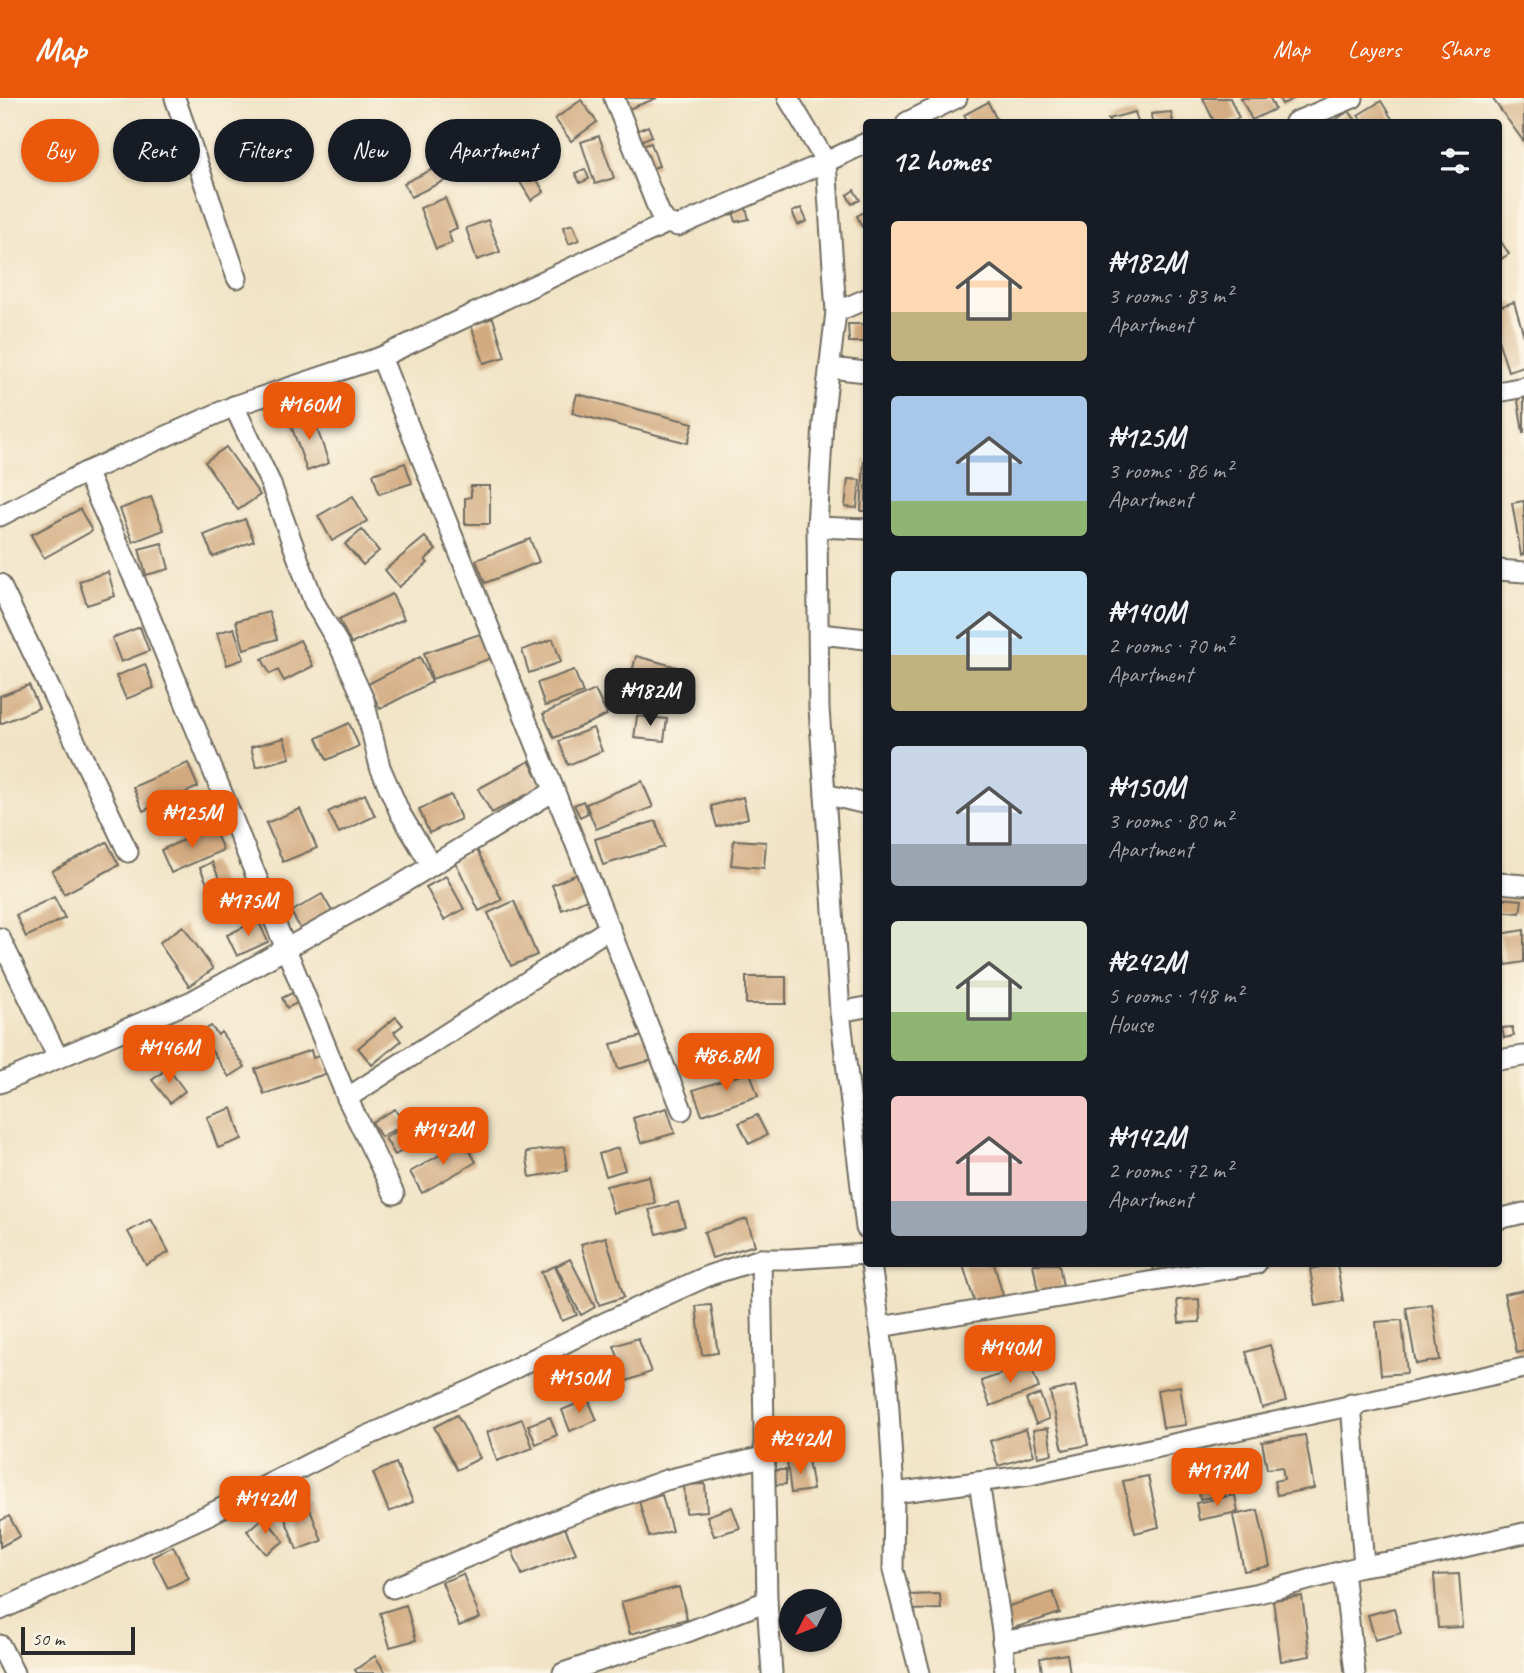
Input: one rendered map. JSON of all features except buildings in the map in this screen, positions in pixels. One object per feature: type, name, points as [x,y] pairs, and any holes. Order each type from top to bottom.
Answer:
[{"type":"street","points":[[176,98],[237,278]]},
{"type":"street","points":[[614,98],[660,214],[667,223],[678,226],[863,144]]},
{"type":"street","points":[[788,98],[826,162],[836,312],[823,422],[817,527],[819,708],[840,1012],[863,1166]]},
{"type":"street","points":[[913,119],[957,98]]},
{"type":"street","points":[[1302,119],[1353,98]]},
{"type":"street","points":[[0,516],[86,472],[234,406],[381,357],[667,223]]},
{"type":"street","points":[[836,312],[863,300]]},
{"type":"street","points":[[381,357],[682,1110]]},
{"type":"street","points":[[830,368],[863,372]]},
{"type":"street","points":[[1502,391],[1524,387]]},
{"type":"street","points":[[234,406],[270,482],[314,602],[340,645],[364,700],[380,767],[400,813],[432,865]]},
{"type":"street","points":[[86,472],[137,584],[347,1098],[394,1194]]},
{"type":"street","points":[[817,527],[863,529]]},
{"type":"street","points":[[1502,570],[1524,572]]},
{"type":"street","points":[[0,584],[128,852]]},
{"type":"street","points":[[820,634],[863,639]]},
{"type":"street","points":[[0,1083],[192,1001],[432,865],[554,791]]},
{"type":"street","points":[[825,794],[863,803]]},
{"type":"street","points":[[1502,883],[1524,885]]},
{"type":"street","points":[[347,1098],[610,928]]},
{"type":"street","points":[[0,938],[58,1058]]},
{"type":"street","points":[[840,1012],[863,1008]]},
{"type":"street","points":[[1502,1059],[1524,1056]]},
{"type":"street","points":[[1502,1218],[1524,1213]]},
{"type":"street","points":[[0,1611],[210,1514],[340,1448],[475,1388],[604,1323],[709,1275],[761,1259],[863,1254]]},
{"type":"street","points":[[761,1259],[763,1457],[772,1673]]},
{"type":"street","points":[[871,1267],[887,1377],[894,1493],[893,1570],[920,1673]]},
{"type":"street","points":[[880,1327],[1238,1267]]},
{"type":"street","points":[[894,1493],[1030,1475],[1524,1368]]},
{"type":"street","points":[[1002,1642],[1259,1593],[1364,1565],[1351,1404]]},
{"type":"street","points":[[394,1588],[563,1517],[653,1484],[763,1457]]},
{"type":"street","points":[[979,1482],[1005,1673]]},
{"type":"street","points":[[1352,1568],[1417,1558],[1524,1533]]},
{"type":"street","points":[[1352,1568],[1355,1673]]},
{"type":"street","points":[[563,1673],[690,1631],[767,1601]]},
{"type":"street","points":[[0,1645],[14,1673]]}]
